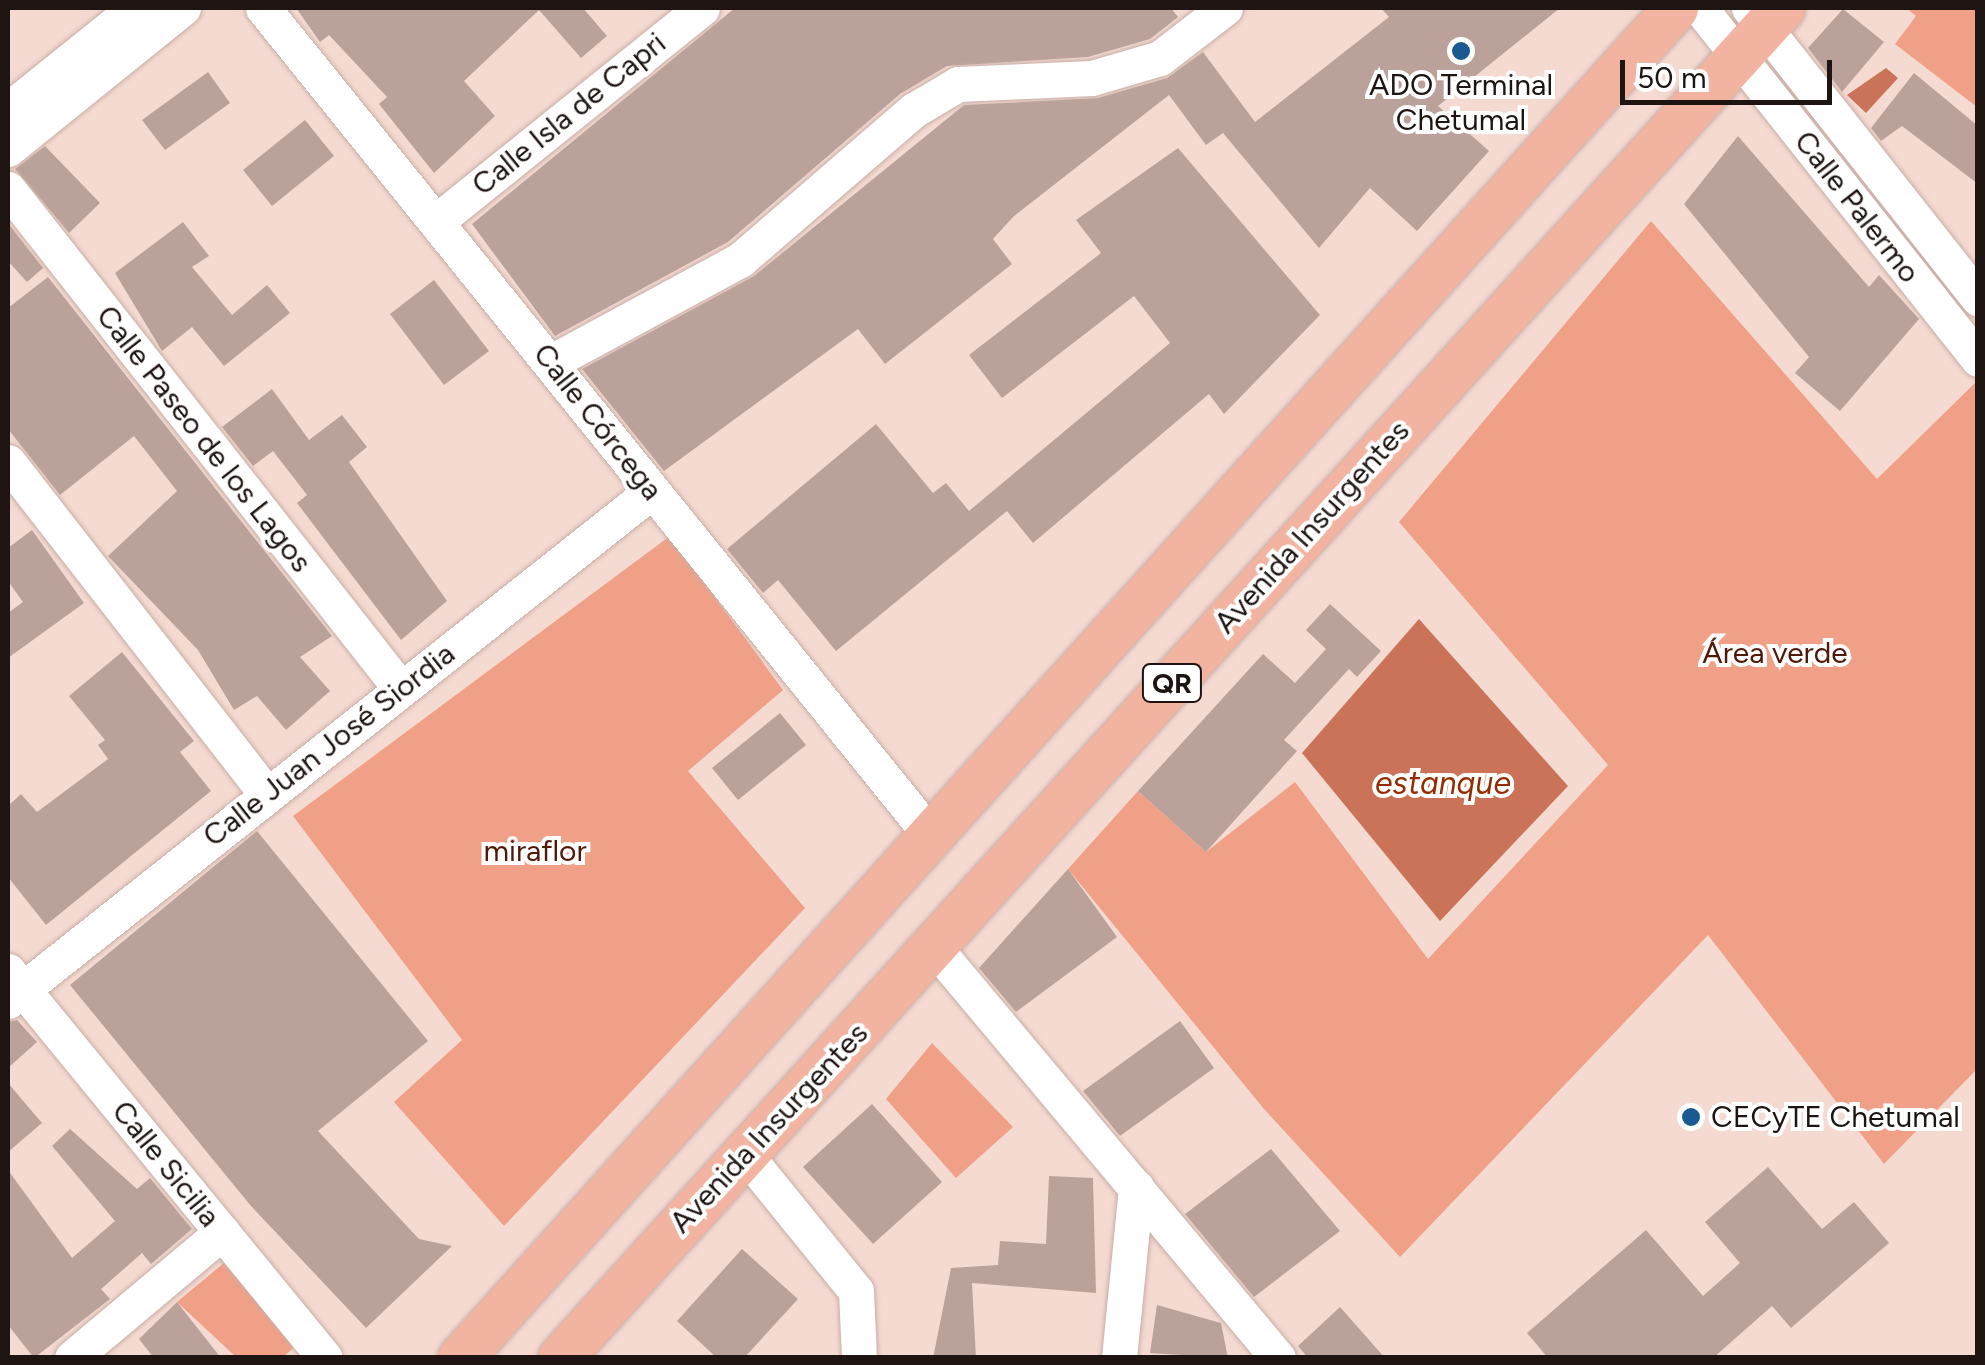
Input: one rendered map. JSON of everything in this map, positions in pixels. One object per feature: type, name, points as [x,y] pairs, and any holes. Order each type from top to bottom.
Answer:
[{"type":"main road","name":"QR","points":[[460,1358],[1675,8]]},
{"type":"main road","name":"Avenida Insurgentes","points":[[560,1358],[934,948],[1758,24]]},
{"type":"main road","points":[[620,1182],[671,1234]]},
{"type":"street","points":[[8,110],[135,8]]},
{"type":"street","points":[[8,149],[183,8]]},
{"type":"street","name":"Calle Córcega","points":[[264,8],[553,361],[652,491],[932,837]]},
{"type":"street","name":"Calle Isla de Capri","points":[[437,221],[702,8]]},
{"type":"street","points":[[553,361],[740,260],[914,110],[958,84],[1109,73],[1160,58],[1225,8]]},
{"type":"street","name":"Calle Palermo","points":[[1700,8],[1758,24],[1978,298]]},
{"type":"street","name":"Calle Palermo","points":[[1758,24],[1978,359]]},
{"type":"street","name":"Calle Paseo de los Lagos","points":[[8,189],[400,688]]},
{"type":"street","points":[[8,462],[266,794]]},
{"type":"street","name":"Calle Juan José Siordia","points":[[12,987],[266,794],[652,491]]},
{"type":"street","points":[[934,948],[1278,1358]]},
{"type":"street","name":"Calle Sicilia","points":[[12,987],[325,1358]]},
{"type":"street","points":[[745,1154],[856,1291],[859,1358]]},
{"type":"street","points":[[1119,1358],[1136,1188]]},
{"type":"street","points":[[72,1358],[222,1232]]},
{"type":"green space","points":[[1906,8],[1977,8],[1977,107],[1895,44],[1916,16]]},
{"type":"green space","name":"Área verde","points":[[1651,221],[1877,479],[1977,381],[1977,1069],[1884,1164],[1708,935],[1400,1257],[1264,1109],[1068,869],[1138,791],[1206,852],[1295,782],[1428,959],[1608,765],[1399,522]]},
{"type":"green space","name":"miraflor","points":[[670,536],[783,690],[688,771],[805,908],[504,1226],[394,1102],[462,1040],[293,816]]},
{"type":"green space","points":[[932,1043],[1013,1127],[956,1178],[886,1099]]},
{"type":"green space","points":[[236,1253],[299,1343],[283,1357],[236,1357],[177,1302]]},
{"type":"water","points":[[1886,68],[1898,78],[1866,113],[1847,95]]},
{"type":"water","name":"estanque","points":[[1419,619],[1568,786],[1440,921],[1302,753]]},
{"type":"building","points":[[296,8],[583,8],[607,36],[581,58],[539,10],[464,81],[495,116],[434,173],[379,104],[387,97],[329,35],[320,42]]},
{"type":"building","points":[[735,8],[1171,8],[1178,17],[1150,39],[1088,57],[947,66],[900,94],[728,242],[555,336],[472,224]]},
{"type":"building","points":[[1381,8],[1560,8],[1438,106],[1489,151],[1417,231],[1370,188],[1319,248],[1223,133],[1206,145],[1169,95],[1014,216],[993,239],[1012,264],[885,364],[858,329],[664,471],[582,369],[754,276],[964,105],[1098,98],[1167,78],[1203,52],[1255,122],[1389,17]]},
{"type":"building","points":[[1843,9],[1884,42],[1842,92],[1808,48]]},
{"type":"building","points":[[208,72],[230,103],[165,150],[142,120]]},
{"type":"building","points":[[1914,73],[1978,126],[1978,184],[1902,126],[1881,141],[1871,128]]},
{"type":"building","points":[[305,120],[334,156],[272,206],[243,170]]},
{"type":"building","points":[[1738,136],[1869,287],[1879,275],[1919,319],[1840,411],[1795,373],[1809,357],[1684,204]]},
{"type":"building","points":[[45,146],[100,203],[69,233],[15,169]]},
{"type":"building","points":[[1178,148],[1320,315],[1224,414],[1209,394],[1033,543],[1007,511],[836,651],[778,580],[763,593],[727,549],[876,424],[933,493],[946,483],[969,511],[1170,343],[1134,296],[1002,398],[969,355],[1101,253],[1076,220]]},
{"type":"building","points":[[183,222],[209,256],[192,267],[232,315],[267,285],[290,313],[224,366],[192,327],[162,351],[115,273]]},
{"type":"building","points":[[8,223],[43,268],[27,282],[8,261]]},
{"type":"building","points":[[48,277],[332,636],[300,657],[330,691],[286,730],[257,696],[234,710],[198,650],[108,556],[177,491],[134,436],[60,495],[8,429],[8,308]]},
{"type":"building","points":[[434,280],[489,351],[444,385],[390,314]]},
{"type":"building","points":[[272,389],[309,440],[342,415],[367,447],[349,462],[447,601],[401,640],[297,503],[307,495],[273,451],[253,466],[222,427]]},
{"type":"building","points":[[32,530],[84,603],[8,658],[8,613],[23,602],[8,581],[8,548]]},
{"type":"building","points":[[1330,604],[1381,651],[1357,677],[1349,669],[1284,740],[1297,751],[1206,852],[1138,791],[1263,654],[1295,683],[1326,649],[1306,630]]},
{"type":"building","points":[[122,652],[194,741],[180,752],[211,791],[46,925],[8,877],[8,806],[21,794],[37,812],[108,759],[98,745],[105,740],[69,696]]},
{"type":"building","points":[[780,713],[806,745],[738,800],[712,768]]},
{"type":"building","points":[[257,831],[428,1041],[318,1131],[419,1239],[452,1246],[366,1328],[251,1206],[70,985]]},
{"type":"building","points":[[1068,869],[1117,937],[1016,1012],[979,968]]},
{"type":"building","points":[[17,1020],[37,1042],[8,1068],[8,1022]]},
{"type":"building","points":[[1180,1021],[1214,1068],[1120,1136],[1083,1091]]},
{"type":"building","points":[[8,1083],[42,1123],[8,1152]]},
{"type":"building","points":[[872,1104],[942,1182],[873,1244],[803,1167]]},
{"type":"building","points":[[70,1129],[137,1189],[150,1178],[192,1229],[151,1264],[142,1253],[101,1289],[110,1299],[34,1358],[8,1325],[8,1170],[72,1258],[115,1221],[52,1146]]},
{"type":"building","points":[[1271,1149],[1340,1231],[1254,1297],[1185,1214]]},
{"type":"building","points":[[1768,1167],[1822,1229],[1854,1202],[1889,1243],[1791,1328],[1772,1306],[1713,1358],[1548,1358],[1527,1333],[1646,1230],[1703,1296],[1740,1263],[1705,1222]]},
{"type":"building","points":[[1049,1176],[1093,1178],[1096,1293],[972,1283],[976,1358],[933,1358],[951,1268],[998,1265],[1000,1241],[1046,1244]]},
{"type":"building","points":[[742,1249],[798,1299],[744,1358],[717,1358],[677,1321]]},
{"type":"building","points":[[177,1302],[221,1358],[154,1358],[139,1339]]},
{"type":"building","points":[[1157,1305],[1221,1323],[1228,1358],[1150,1353]]},
{"type":"building","points":[[1340,1307],[1385,1358],[1308,1358],[1298,1346]]},
{"type":"place","name":"ADO Terminal Chetumal","points":[[1461,51]]},
{"type":"place","name":"CECyTE Chetumal","points":[[1691,1117]]}]
